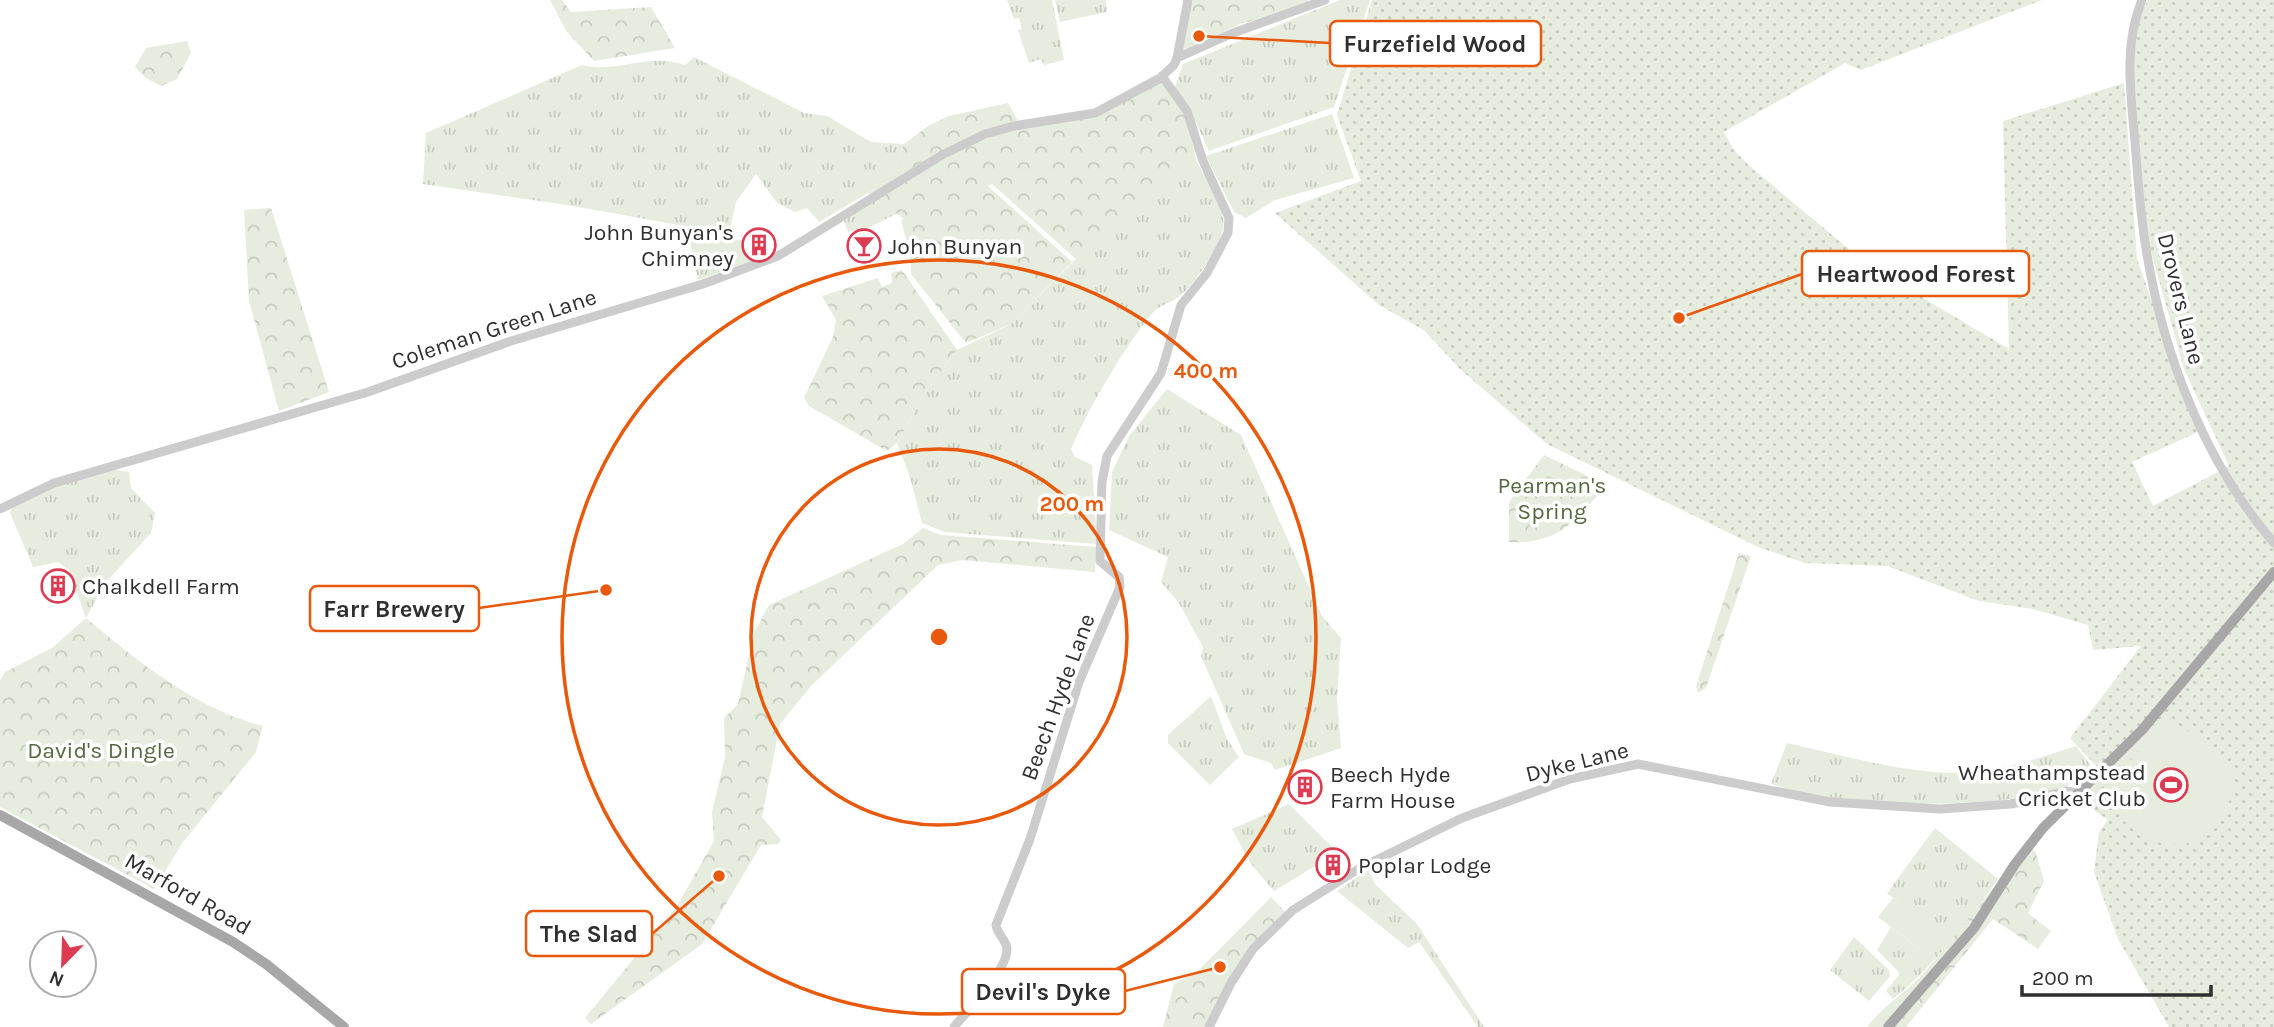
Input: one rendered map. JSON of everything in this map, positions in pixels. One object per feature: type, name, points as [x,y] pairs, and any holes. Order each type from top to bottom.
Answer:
[{"type":"main road","points":[[1888,1027],[1973,928],[2029,844],[2142,730],[2274,572]]},
{"type":"main road","name":"Marford Road","points":[[0,815],[233,942],[314,1001],[344,1027]]},
{"type":"street","points":[[1177,58],[1188,0]]},
{"type":"street","name":"Coleman Green Lane","points":[[0,509],[54,484],[368,392],[511,341],[703,284],[792,248],[868,198],[985,134],[1014,126],[1095,113],[1128,98],[1162,76],[1177,58],[1233,33],[1325,0]]},
{"type":"street","name":"Drovers Lane","points":[[2142,0],[2133,20],[2129,74],[2145,246],[2152,284],[2179,372],[2206,436],[2248,510],[2274,543]]},
{"type":"street","name":"Beech Hyde Lane","points":[[954,1027],[991,982],[1006,957],[1007,946],[996,925],[1030,839],[1079,682],[1119,587],[1119,577],[1100,561],[1102,494],[1107,456],[1161,373],[1181,305],[1207,273],[1228,233],[1229,218],[1203,161],[1187,111],[1162,76]]},
{"type":"street","name":"Dyke Lane","points":[[1209,1027],[1231,983],[1253,949],[1293,910],[1359,869],[1462,818],[1570,779],[1638,764],[1830,802],[1940,809],[2011,804],[2067,790],[2080,793]]},
{"type":"green space","points":[[550,0],[562,0],[571,12],[651,7],[675,48],[594,61],[567,32]]},
{"type":"green space","points":[[1007,0],[1052,0],[1064,60],[1044,65],[1041,59],[1029,63],[1018,30],[1022,29],[1019,18],[1014,19]]},
{"type":"green space","points":[[1055,0],[1106,0],[1107,12],[1060,22]]},
{"type":"green space","points":[[1190,0],[1310,0],[1297,9],[1240,24],[1186,51],[1179,48]]},
{"type":"green space","points":[[1340,0],[1370,0],[1334,107],[1209,151],[1190,110],[1175,87],[1183,64]]},
{"type":"green space","points":[[1372,0],[2042,0],[1861,70],[1845,63],[1724,132],[1734,150],[1753,169],[1850,250],[1896,282],[2009,349],[2003,121],[2124,83],[2137,259],[2198,432],[2132,462],[2153,506],[2229,466],[2184,369],[2148,241],[2133,70],[2137,21],[2148,0],[2274,0],[2274,1027],[2169,1027],[2118,939],[2094,872],[2099,832],[2108,820],[2073,795],[2099,769],[2070,738],[2141,646],[2093,650],[2088,625],[2033,609],[1979,601],[1887,566],[1805,563],[1758,547],[1547,444],[1460,369],[1424,330],[1379,305],[1275,213],[1361,181],[1337,115]]},
{"type":"green space","points":[[187,41],[191,53],[177,79],[161,86],[146,78],[135,67],[146,48]]},
{"type":"green space","points":[[694,57],[804,113],[827,116],[871,142],[904,144],[891,179],[819,222],[807,208],[795,212],[777,203],[756,174],[736,202],[729,234],[567,205],[423,184],[426,133],[582,65],[607,67],[657,61],[685,65]]},
{"type":"green space","points":[[1156,74],[1186,113],[1196,160],[1076,259],[992,184],[988,186],[1072,262],[1011,324],[966,343],[911,274],[910,253],[901,220],[904,219],[868,193],[891,179],[904,144],[928,126],[949,116],[1008,103],[1019,123],[1089,112]]},
{"type":"green space","points":[[1332,114],[1354,178],[1275,200],[1246,218],[1234,212],[1206,156]]},
{"type":"green space","points":[[1196,160],[1222,212],[1221,236],[1192,283],[1180,296],[1153,312],[1128,346],[1071,449],[1075,457],[1092,465],[1097,544],[944,532],[922,523],[910,477],[897,443],[926,391],[957,350],[1011,324],[1084,251]]},
{"type":"green space","points":[[875,198],[898,213],[866,229],[848,232],[842,216]]},
{"type":"green space","points":[[271,208],[329,392],[279,411],[249,301],[244,210]]},
{"type":"green space","points":[[749,240],[755,261],[698,280],[690,241]]},
{"type":"green space","points":[[902,270],[957,350],[926,391],[897,443],[887,451],[809,406],[804,398],[833,337],[836,320],[822,296],[878,278],[882,287],[892,283],[891,273]]},
{"type":"green space","points":[[1167,389],[1241,435],[1322,616],[1341,638],[1337,698],[1341,748],[1275,770],[1271,763],[1244,754],[1201,656],[1203,647],[1179,603],[1161,582],[1168,557],[1109,530],[1112,472],[1129,436]]},
{"type":"green space","name":"Pearman's Spring","points":[[1544,455],[1606,485],[1575,519],[1554,535],[1526,542],[1509,542],[1509,502]]},
{"type":"green space","points":[[110,469],[129,472],[131,488],[155,513],[151,533],[106,582],[86,618],[69,570],[58,562],[33,567],[10,513],[13,506],[55,484]]},
{"type":"green space","points":[[923,528],[941,535],[1096,547],[1095,572],[962,560],[938,565],[811,686],[780,724],[762,817],[781,840],[778,844],[761,845],[702,944],[591,1024],[585,1018],[677,906],[714,841],[712,812],[725,757],[724,718],[738,704],[754,633],[769,605],[903,544]]},
{"type":"green space","points":[[1739,553],[1751,556],[1706,688],[1698,693],[1696,686]]},
{"type":"green space","name":"David's Dingle","points":[[86,618],[169,682],[215,708],[263,726],[256,752],[183,842],[154,889],[0,807],[0,680],[5,672],[52,648]]},
{"type":"green space","points":[[1211,696],[1227,739],[1239,757],[1210,785],[1168,743],[1168,735]]},
{"type":"green space","name":"Wheathampstead Cricket Club","points":[[2167,719],[2216,751],[2230,769],[2234,781],[2229,801],[2211,830],[2198,839],[2183,844],[2167,844],[2149,839],[2128,825],[2109,797],[2099,806],[2089,798],[2111,782]]},
{"type":"green space","points":[[1787,743],[1889,766],[1951,773],[1998,768],[2076,746],[2092,767],[2075,782],[2046,793],[2009,799],[1923,804],[1848,801],[1817,797],[1771,784]]},
{"type":"green space","points":[[1289,804],[1334,849],[1325,860],[1274,891],[1251,864],[1232,829]]},
{"type":"green space","points":[[1935,828],[1998,879],[1950,943],[1893,999],[1886,991],[1899,975],[1898,971],[1877,950],[1891,927],[1919,948],[1933,930],[1887,893]]},
{"type":"green space","points":[[2032,849],[2036,853],[2044,881],[2028,913],[2051,931],[2038,949],[1993,919],[1906,1027],[1867,1027],[1922,975],[1988,894]]},
{"type":"green space","points":[[1368,870],[1375,884],[1417,924],[1484,1027],[1478,1027],[1419,942],[1408,948],[1337,891]]},
{"type":"green space","points":[[1271,897],[1286,913],[1259,938],[1208,1027],[1163,1027],[1174,984],[1197,972]]},
{"type":"green space","points":[[1893,898],[1934,930],[1919,948],[1878,917]]},
{"type":"green space","points":[[1854,937],[1889,970],[1890,976],[1869,1001],[1830,970]]},
{"type":"place","name":"Furzefield Wood","points":[[1199,36]]},
{"type":"place","name":"John Bunyan's Chimney","points":[[759,245]]},
{"type":"place","name":"John Bunyan","points":[[864,246]]},
{"type":"place","name":"Heartwood Forest","points":[[1679,318]]},
{"type":"place","name":"Chalkdell Farm","points":[[58,586]]},
{"type":"place","name":"Farr Brewery","points":[[606,590]]},
{"type":"place","name":"Wheathampstead Cricket Club","points":[[2171,785]]},
{"type":"place","name":"Beech Hyde Farm House","points":[[1305,787]]},
{"type":"place","name":"Poplar Lodge","points":[[1333,865]]},
{"type":"place","name":"The Slad","points":[[719,876]]},
{"type":"place","name":"Devil's Dyke","points":[[1220,967]]}]
